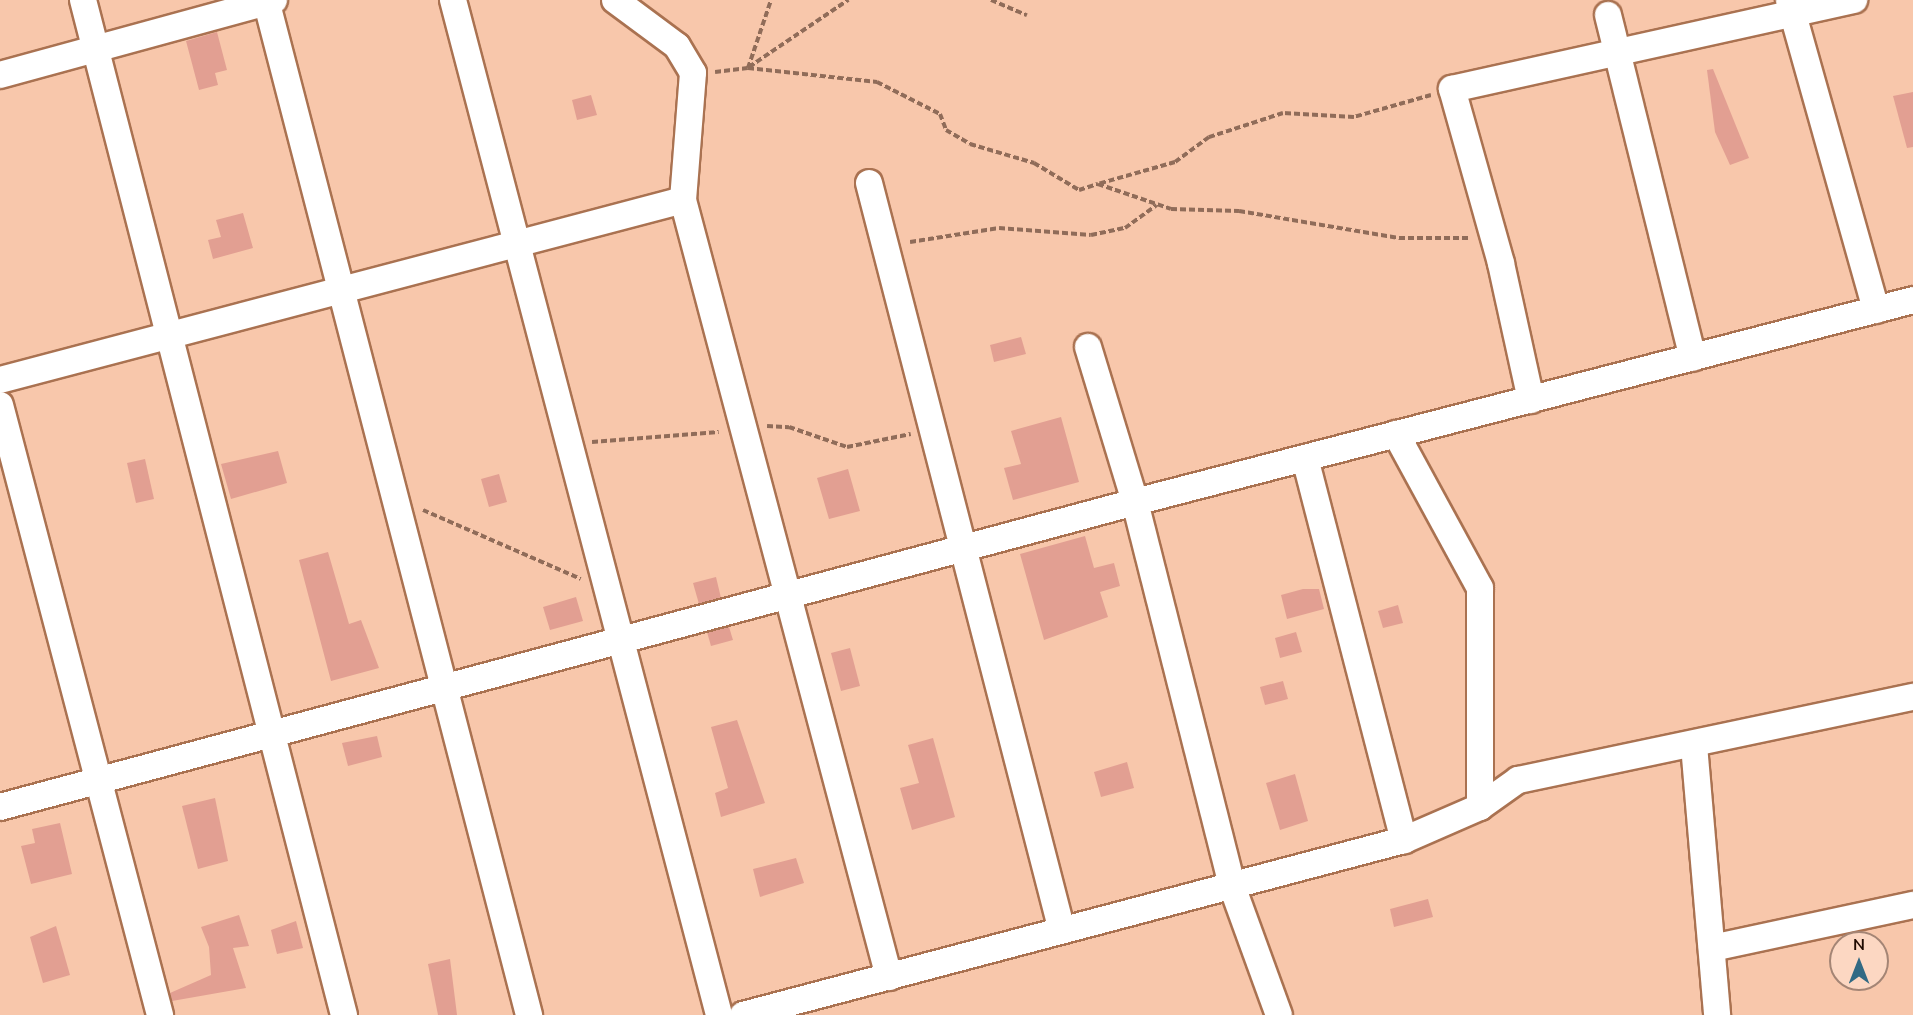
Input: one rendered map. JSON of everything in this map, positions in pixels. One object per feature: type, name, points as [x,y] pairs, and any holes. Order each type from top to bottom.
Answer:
[{"type":"street","points":[[83,0],[269,735],[344,1015]]},
{"type":"street","points":[[453,0],[603,590],[718,1015]]},
{"type":"street","points":[[615,0],[677,46],[693,73],[683,200],[790,595],[889,977]]},
{"type":"street","points":[[1531,400],[1501,263],[1452,89],[1790,6],[1854,0]]},
{"type":"street","points":[[0,75],[269,1],[338,293],[529,1015]]},
{"type":"street","points":[[1790,6],[1876,310]]},
{"type":"street","points":[[1608,15],[1693,358]]},
{"type":"street","points":[[869,183],[1062,931]]},
{"type":"street","points":[[0,380],[515,248],[683,200]]},
{"type":"street","points":[[0,807],[1135,502],[1913,300]]},
{"type":"street","points":[[1089,347],[1135,502],[1232,886],[1279,1015]]},
{"type":"street","points":[[0,405],[160,1015]]},
{"type":"street","points":[[1396,434],[1480,588],[1480,807]]},
{"type":"street","points":[[1305,458],[1404,840]]},
{"type":"street","points":[[743,1015],[1404,840],[1480,807],[1518,780],[1694,745],[1913,697]]},
{"type":"street","points":[[1694,745],[1717,1015]]},
{"type":"street","points":[[1712,948],[1913,905]]},
{"type":"path","points":[[748,68],[771,0]]},
{"type":"path","points":[[748,68],[848,0]]},
{"type":"path","points":[[991,0],[1027,15]]},
{"type":"path","points":[[693,73],[748,68],[877,82],[940,114],[946,130],[970,144],[1034,164],[1079,190],[1175,162],[1209,137],[1283,113],[1354,117],[1452,89]]},
{"type":"path","points":[[1098,184],[1157,205],[1336,223],[1400,238],[1471,238],[1501,263]]},
{"type":"path","points":[[885,245],[999,228],[1091,235],[1125,228],[1157,205]]},
{"type":"path","points":[[565,443],[709,435],[743,424],[789,427],[847,447],[932,429]]},
{"type":"path","points":[[391,498],[603,590]]},
{"type":"building","points":[[217,32],[227,70],[215,73],[218,85],[199,90],[186,41]]},
{"type":"building","points":[[1713,69],[1749,158],[1730,165],[1715,132],[1707,70]]},
{"type":"building","points":[[1913,92],[1913,147],[1907,148],[1893,96]]},
{"type":"building","points":[[591,95],[597,115],[577,120],[572,100]]},
{"type":"building","points":[[243,213],[253,248],[213,259],[208,240],[221,237],[216,220]]},
{"type":"building","points":[[1021,337],[1026,354],[994,362],[990,345]]},
{"type":"building","points":[[1061,417],[1079,482],[1013,500],[1004,468],[1021,464],[1011,431]]},
{"type":"building","points":[[278,451],[287,483],[231,499],[221,464]]},
{"type":"building","points":[[145,459],[154,499],[136,503],[127,463]]},
{"type":"building","points":[[848,469],[860,511],[829,519],[817,478]]},
{"type":"building","points":[[499,474],[507,502],[489,507],[481,479]]},
{"type":"building","points":[[1085,536],[1094,568],[1114,563],[1120,586],[1100,592],[1108,617],[1044,640],[1020,554]]},
{"type":"building","points":[[328,552],[349,624],[361,620],[379,668],[331,681],[299,560]]},
{"type":"building","points":[[716,577],[721,598],[699,604],[693,583]]},
{"type":"building","points":[[1303,589],[1319,589],[1324,609],[1287,619],[1281,595]]},
{"type":"building","points":[[576,597],[583,621],[550,630],[543,607]]},
{"type":"building","points":[[1398,605],[1403,623],[1383,628],[1378,611]]},
{"type":"building","points":[[729,627],[733,640],[711,646],[707,632]]},
{"type":"building","points":[[1296,632],[1302,652],[1280,658],[1275,638]]},
{"type":"building","points":[[850,648],[860,686],[841,691],[831,653]]},
{"type":"building","points":[[1283,681],[1288,699],[1265,705],[1260,687]]},
{"type":"building","points":[[737,720],[765,803],[721,817],[715,793],[728,788],[711,727]]},
{"type":"building","points":[[377,736],[382,757],[348,766],[342,743]]},
{"type":"building","points":[[933,738],[955,817],[912,830],[900,788],[919,783],[908,745]]},
{"type":"building","points":[[1127,762],[1134,788],[1101,797],[1094,772]]},
{"type":"building","points":[[1295,774],[1308,821],[1280,830],[1266,783]]},
{"type":"building","points":[[215,798],[228,861],[198,869],[182,806]]},
{"type":"building","points":[[60,823],[72,874],[31,884],[21,846],[35,843],[32,829]]},
{"type":"building","points":[[796,858],[804,883],[760,897],[753,869]]},
{"type":"building","points":[[1428,899],[1433,917],[1394,927],[1390,909]]},
{"type":"building","points":[[239,915],[249,946],[233,948],[246,988],[172,1001],[170,993],[211,975],[209,947],[201,927]]},
{"type":"building","points":[[296,921],[303,948],[277,954],[271,930]]},
{"type":"building","points":[[56,926],[70,975],[43,983],[30,937]]},
{"type":"building","points":[[450,959],[457,1015],[438,1015],[428,964]]}]
